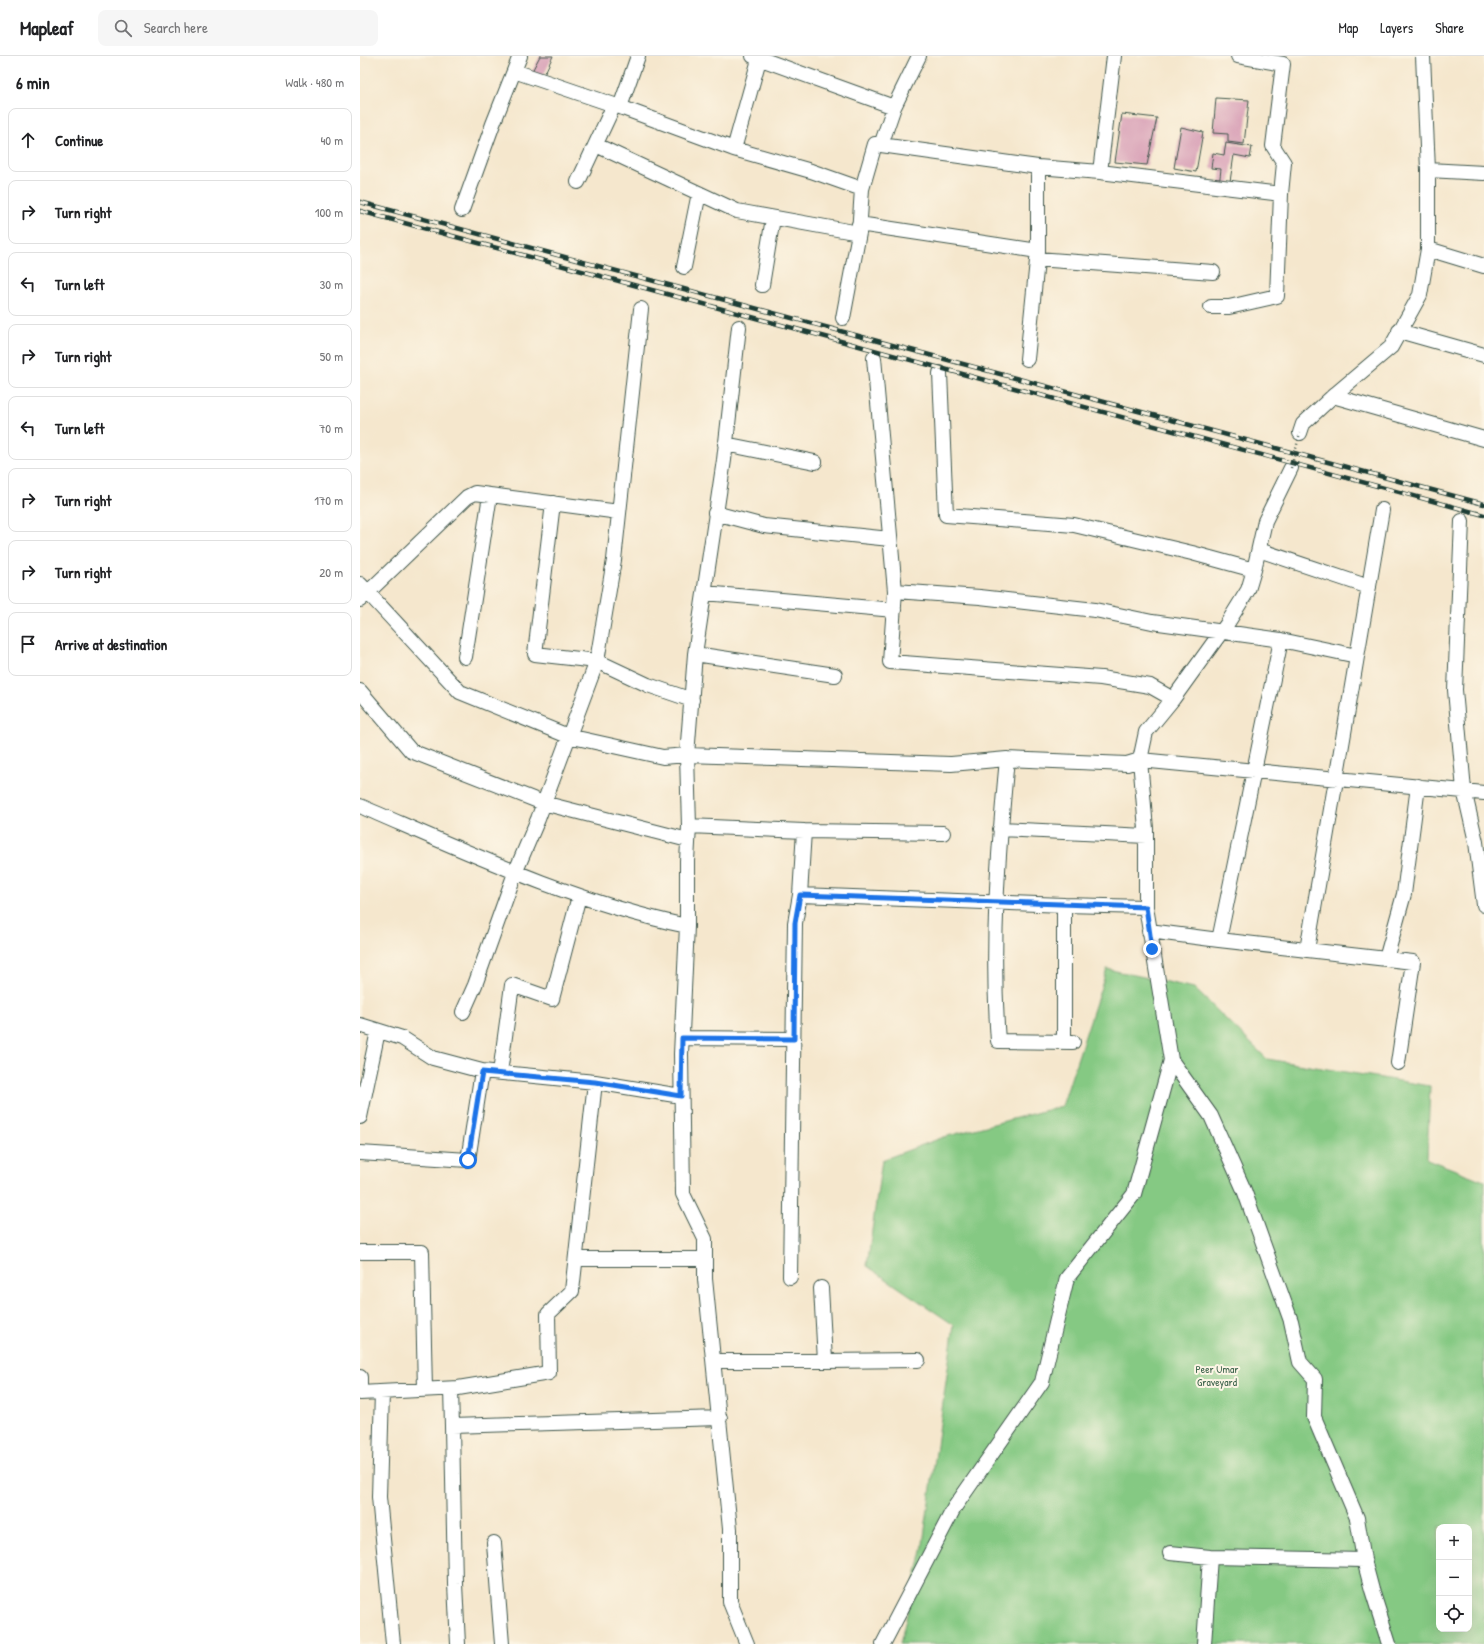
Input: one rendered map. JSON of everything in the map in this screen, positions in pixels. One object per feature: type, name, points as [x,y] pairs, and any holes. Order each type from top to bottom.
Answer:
[{"type":"street","points":[[462,210],[520,56]]},
{"type":"street","points":[[578,182],[617,106],[638,56]]},
{"type":"street","points":[[880,145],[894,107],[919,56]]},
{"type":"street","points":[[1100,172],[1114,56]]},
{"type":"street","points":[[1211,307],[1229,307],[1277,296],[1281,194],[1284,163],[1273,146],[1283,64],[1238,56]]},
{"type":"street","points":[[1300,433],[1303,424],[1333,396],[1391,347],[1420,295],[1428,249],[1428,170],[1423,56]]},
{"type":"street","points":[[734,149],[758,57],[894,107]]},
{"type":"street","points":[[514,71],[617,106],[734,149],[811,171],[862,189]]},
{"type":"street","points":[[843,318],[859,229],[862,189],[875,144],[1038,167],[1100,172],[1281,194]]},
{"type":"street","points":[[596,145],[737,211],[773,218],[1037,255],[1213,272]]},
{"type":"street","points":[[1027,359],[1037,255],[1038,167]]},
{"type":"street","points":[[1428,170],[1484,173]]},
{"type":"street","points":[[684,267],[699,193]]},
{"type":"street","points":[[762,285],[773,218]]},
{"type":"street","points":[[1428,249],[1484,266]]},
{"type":"street","points":[[463,1012],[475,985],[515,873],[597,661],[614,560],[641,309]]},
{"type":"street","points":[[738,327],[725,444],[705,593],[695,654],[687,755],[689,826],[681,1096],[684,1194],[704,1239],[705,1279],[730,1529],[730,1602],[747,1644]]},
{"type":"street","points":[[1399,331],[1484,355]]},
{"type":"street","points":[[874,358],[895,591],[890,662],[1102,678],[1150,686],[1173,699]]},
{"type":"street","points":[[940,373],[946,515],[1074,526],[1192,553],[1254,570]]},
{"type":"street","points":[[1333,396],[1484,439]]},
{"type":"street","points":[[725,444],[815,462]]},
{"type":"street","points":[[883,1644],[954,1508],[1042,1382],[1067,1278],[1134,1194],[1171,1060],[1146,907],[1146,836],[1140,760],[1146,732],[1173,699],[1221,632],[1248,590],[1265,521],[1291,468]]},
{"type":"street","points":[[619,512],[475,493],[467,498],[363,592],[460,692],[568,736],[663,757],[687,755],[951,764],[1007,759],[1127,764],[1140,760],[1484,792]]},
{"type":"street","points":[[464,657],[490,495]]},
{"type":"street","points":[[553,503],[535,654],[597,661],[648,685],[692,700]]},
{"type":"street","points":[[1307,950],[1382,510]]},
{"type":"street","points":[[715,513],[764,526],[890,539]]},
{"type":"street","points":[[1462,521],[1455,690],[1464,790],[1476,842],[1482,878],[1484,905]]},
{"type":"street","points":[[1259,550],[1369,587]]},
{"type":"street","points":[[895,591],[980,597],[1095,610],[1152,622],[1280,640],[1357,656]]},
{"type":"street","points":[[705,593],[894,610]]},
{"type":"street","points":[[1219,940],[1280,640]]},
{"type":"street","points":[[695,654],[835,675]]},
{"type":"street","points":[[360,691],[411,751],[543,803],[688,840]]},
{"type":"street","points":[[1007,759],[1000,829],[996,902],[994,993],[998,1041],[1069,1042],[1064,905]]},
{"type":"street","points":[[1386,959],[1404,894],[1418,786]]},
{"type":"street","points":[[360,806],[515,873],[579,896],[647,917],[687,926]]},
{"type":"street","points":[[689,826],[804,831],[943,833]]},
{"type":"street","points":[[1000,829],[1146,836]]},
{"type":"street","points":[[790,1277],[795,923],[800,895],[804,831]]},
{"type":"street","points":[[800,895],[1146,907]]},
{"type":"street","points":[[500,1073],[512,985],[552,999],[579,896]]},
{"type":"street","points":[[1149,931],[1413,962],[1398,1063]]},
{"type":"street","points":[[360,1025],[402,1038],[433,1058],[482,1072],[595,1082],[681,1096]]},
{"type":"street","points":[[360,1117],[378,1031]]},
{"type":"street","points":[[682,1038],[794,1039]]},
{"type":"street","points":[[1171,1060],[1211,1116],[1244,1190],[1291,1321],[1300,1362],[1315,1379],[1314,1417],[1357,1518],[1364,1560],[1389,1644]]},
{"type":"street","points":[[360,1153],[468,1160],[482,1072]]},
{"type":"street","points":[[360,1377],[360,1393],[451,1389],[549,1373],[548,1314],[572,1291],[595,1082]]},
{"type":"street","points":[[360,1252],[422,1252],[425,1390]]},
{"type":"street","points":[[576,1259],[705,1259]]},
{"type":"street","points":[[820,1288],[825,1361]]},
{"type":"street","points":[[714,1361],[918,1360]]},
{"type":"street","points":[[451,1389],[455,1584],[458,1644]]},
{"type":"street","points":[[382,1392],[379,1497],[393,1644]]},
{"type":"street","points":[[452,1426],[720,1418]]},
{"type":"street","points":[[494,1543],[502,1644]]},
{"type":"street","points":[[1170,1553],[1210,1557],[1364,1560]]},
{"type":"street","points":[[1204,1644],[1210,1557]]},
{"type":"path","points":[[1291,468],[1300,433]]},
{"type":"green space","name":"Peer Umar Graveyard","points":[[1107,969],[1194,988],[1267,1059],[1430,1086],[1427,1159],[1484,1181],[1484,1644],[900,1644],[922,1551],[954,1325],[867,1266],[882,1160],[944,1137],[1062,1106]]},
{"type":"building","points":[[540,56],[553,56],[542,79],[531,73]]},
{"type":"building","points":[[1216,98],[1249,100],[1244,144],[1228,142],[1228,134],[1213,133]]},
{"type":"building","points":[[1122,114],[1157,118],[1147,165],[1115,162]]},
{"type":"building","points":[[1181,127],[1203,132],[1196,172],[1174,168]]},
{"type":"building","points":[[1226,143],[1252,147],[1250,158],[1234,155],[1229,188],[1219,186],[1221,169],[1211,168],[1213,153],[1224,155]]},
{"type":"railway","points":[[360,202],[1484,504]]},
{"type":"railway","points":[[360,211],[1484,515]]},
{"type":"route","points":[[468,1160],[482,1072],[595,1082],[681,1096],[682,1038],[794,1039],[795,923],[800,895],[1146,907],[1152,949]]}]
